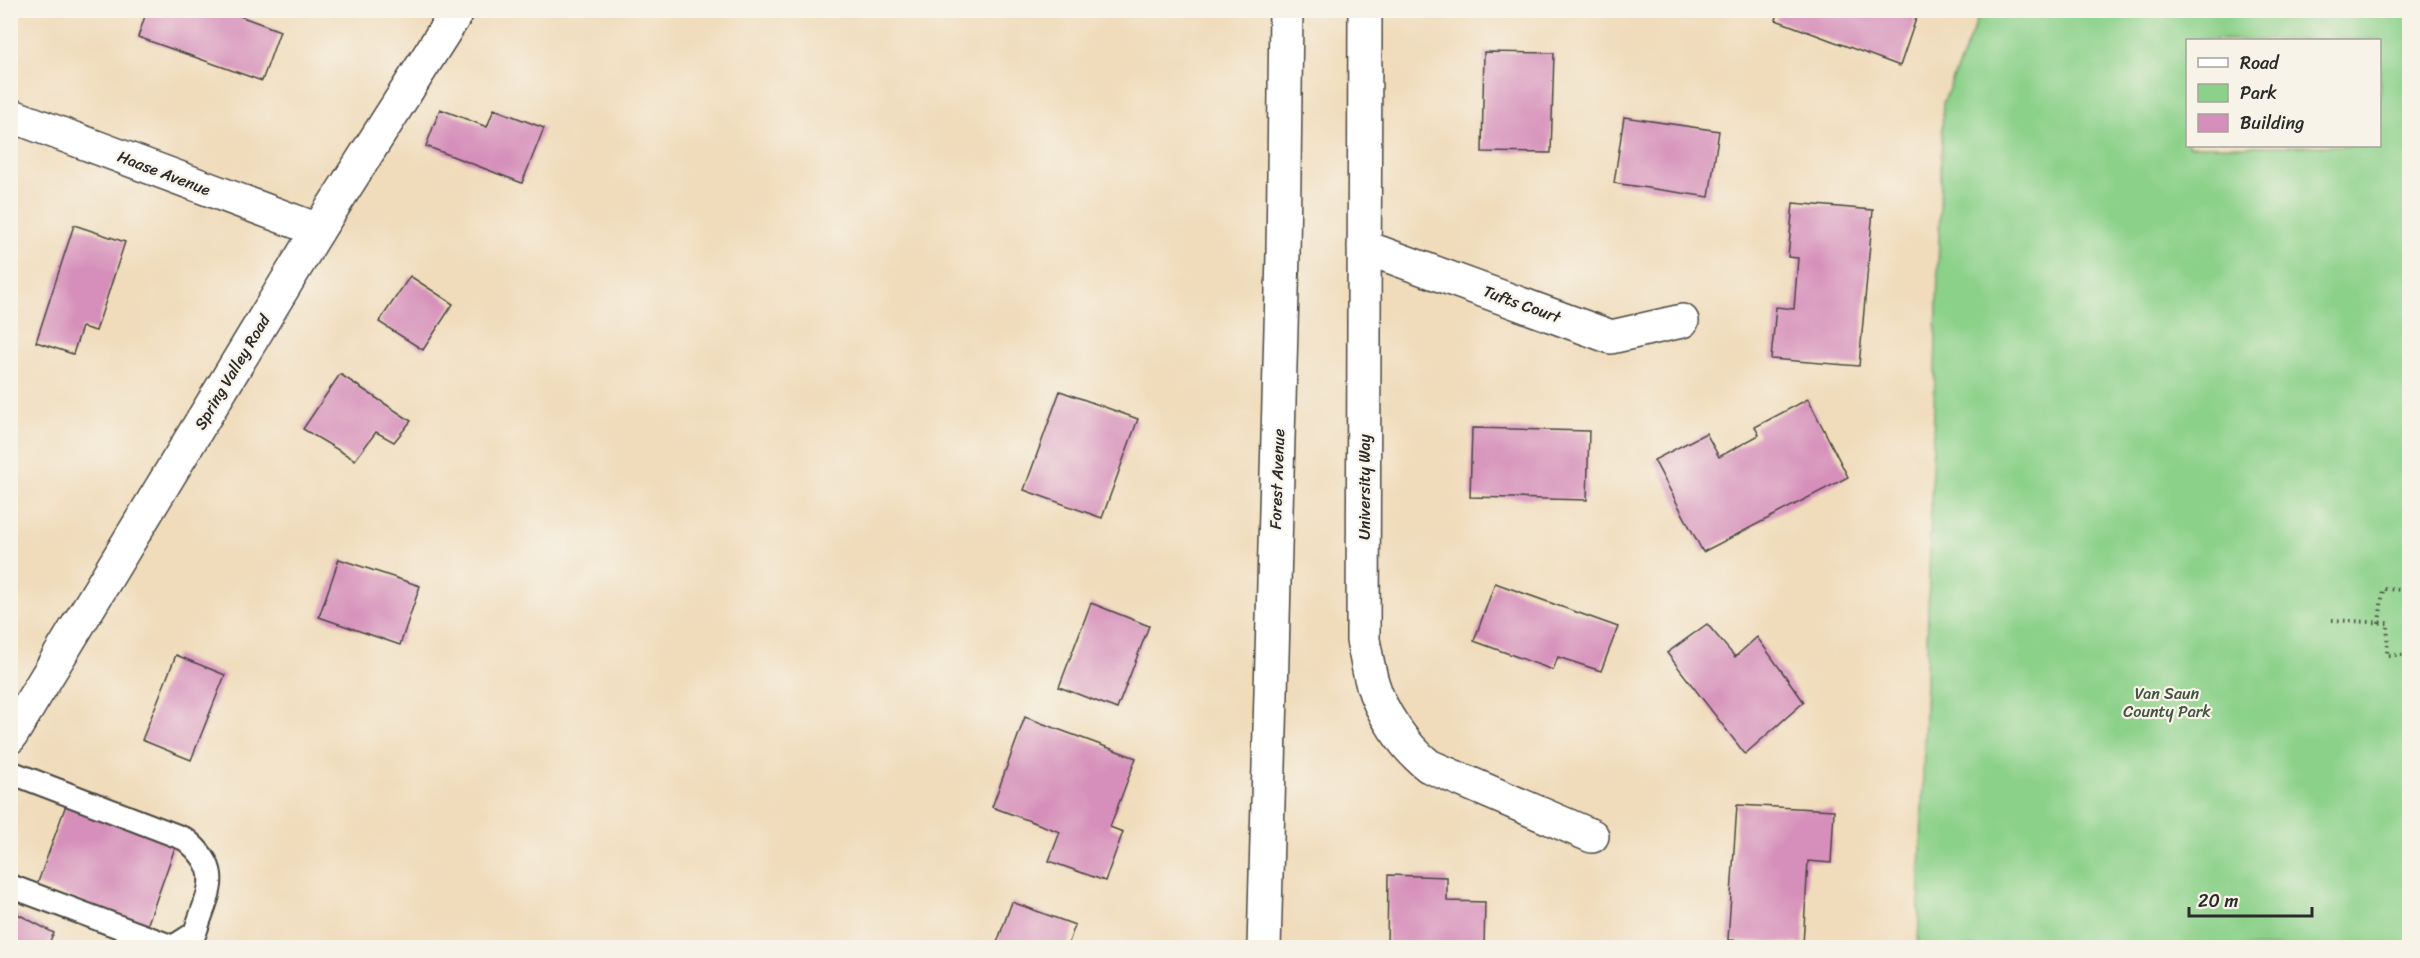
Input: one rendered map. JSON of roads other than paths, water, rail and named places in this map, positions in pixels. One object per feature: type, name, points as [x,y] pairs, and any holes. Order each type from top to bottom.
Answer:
[{"type":"street","name":"Spring Valley Road","points":[[10,737],[318,230],[458,10]]},
{"type":"street","name":"Forest Avenue","points":[[1264,948],[1283,255],[1286,10]]},
{"type":"street","name":"University Way","points":[[1365,10],[1363,640],[1372,684],[1393,727],[1419,759],[1429,766],[1592,836]]},
{"type":"street","name":"Haase Avenue","points":[[10,115],[318,230]]},
{"type":"street","name":"Tufts Court","points":[[1364,247],[1611,337],[1682,321]]},
{"type":"lane","points":[[10,772],[185,839],[198,850],[210,868],[211,882],[195,933],[173,947],[10,886]]},
{"type":"park label","name":"Van Saun County Park","points":[[2167,702]]}]
